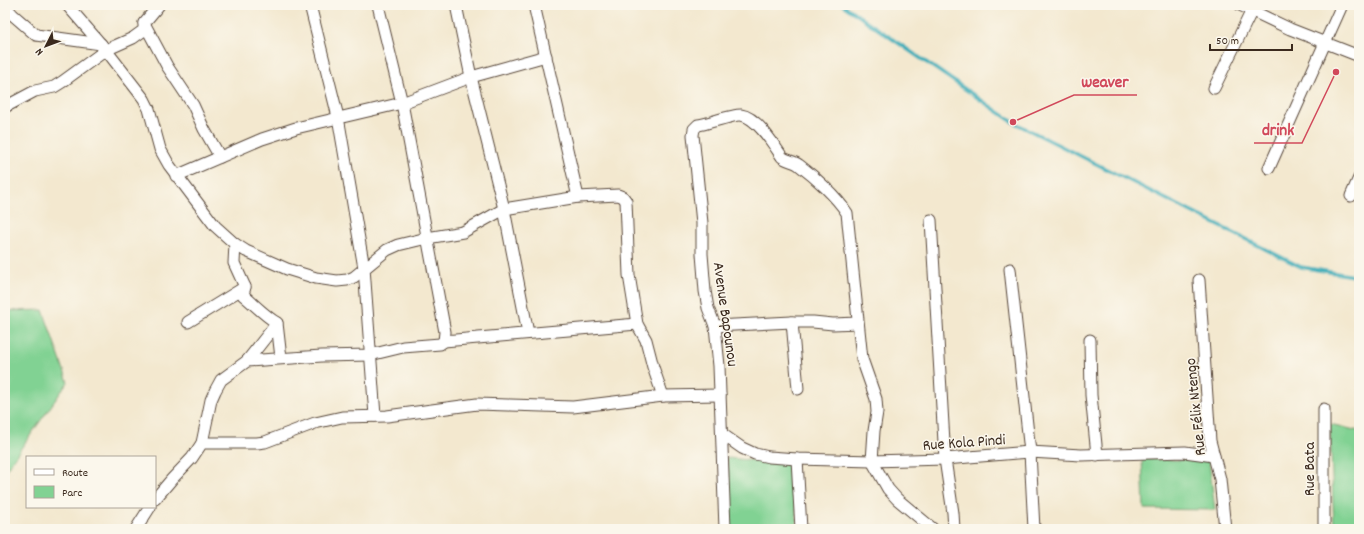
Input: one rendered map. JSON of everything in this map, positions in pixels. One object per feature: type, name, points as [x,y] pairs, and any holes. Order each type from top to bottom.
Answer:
[{"type":"street","points":[[67,5],[104,47],[144,99],[149,109],[160,149],[176,176],[215,226],[235,244],[246,251],[287,269],[316,278],[337,281],[347,280],[354,277],[387,250],[398,245],[463,232],[504,209],[578,197],[618,195],[623,197],[626,201],[629,275],[637,324],[646,340],[663,396]]},
{"type":"street","points":[[5,107],[36,91],[62,82],[104,47],[133,38],[144,30],[144,23],[159,5]]},
{"type":"street","points":[[310,5],[338,117],[364,268],[375,416]]},
{"type":"street","points":[[378,5],[402,103],[445,332],[444,341]]},
{"type":"street","points":[[456,5],[470,76],[504,209],[528,333]]},
{"type":"street","points":[[534,5],[578,197]]},
{"type":"street","points":[[1240,5],[1253,8],[1290,29],[1359,56]]},
{"type":"street","points":[[1269,168],[1342,5]]},
{"type":"street","points":[[5,6],[36,35],[104,47]]},
{"type":"street","points":[[1214,88],[1253,8]]},
{"type":"street","points":[[144,23],[167,66],[193,105],[204,129],[220,157]]},
{"type":"street","points":[[176,176],[262,139],[338,117],[402,103],[470,76],[546,56]]},
{"type":"street","name":"Avenue Bapounou","points":[[725,529],[720,366],[715,326],[708,308],[705,291],[702,223],[693,135],[694,129],[698,125],[741,115],[751,120],[762,130],[782,157],[797,164],[840,202],[847,213],[858,323]]},
{"type":"street","points":[[1351,196],[1359,178]]},
{"type":"street","points":[[931,220],[945,459],[954,529]]},
{"type":"street","points":[[235,244],[234,263],[245,287],[242,296],[264,315],[278,323]]},
{"type":"street","points":[[1010,268],[1030,452],[1034,529]]},
{"type":"street","name":"Rue Félix Ntengo","points":[[1199,280],[1210,441],[1220,479],[1225,529]]},
{"type":"street","points":[[188,322],[245,287]]},
{"type":"street","points":[[792,322],[798,389]]},
{"type":"street","points":[[715,326],[792,322],[833,324],[858,323],[862,359],[876,400],[877,412],[872,462],[888,489],[908,508],[934,529]]},
{"type":"street","points":[[278,323],[281,358]]},
{"type":"street","points":[[156,498],[192,458],[202,443],[211,400],[221,380],[246,361],[278,323]]},
{"type":"street","points":[[246,361],[281,358],[370,355],[403,347],[440,344],[444,341],[637,324]]},
{"type":"street","points":[[1090,340],[1091,395],[1097,455]]},
{"type":"street","points":[[202,443],[256,444],[315,423],[342,417],[387,416],[478,404],[573,407],[663,396],[720,395]]},
{"type":"street","name":"Rue Bata","points":[[1324,409],[1324,529]]},
{"type":"street","name":"Rue Kola Pindi","points":[[722,434],[742,448],[755,454],[769,457],[797,459],[872,462],[945,459],[1030,452],[1064,455],[1097,455],[1186,452],[1214,456]]},
{"type":"street","points":[[797,459],[801,529]]},
{"type":"street","points":[[136,529],[149,508]]},
{"type":"green space","points":[[43,310],[68,382],[5,471],[5,311]]},
{"type":"green space","points":[[1330,424],[1359,431],[1359,529],[1334,529]]},
{"type":"green space","points":[[727,458],[794,464],[797,529],[731,529]]},
{"type":"green space","points":[[1142,459],[1209,461],[1215,510],[1144,509]]},
{"type":"waterway","points":[[843,5],[1013,122],[1301,267],[1359,277]]},
{"type":"place","name":"drink","points":[[1336,72]]},
{"type":"place","name":"weaver","points":[[1013,122]]}]
